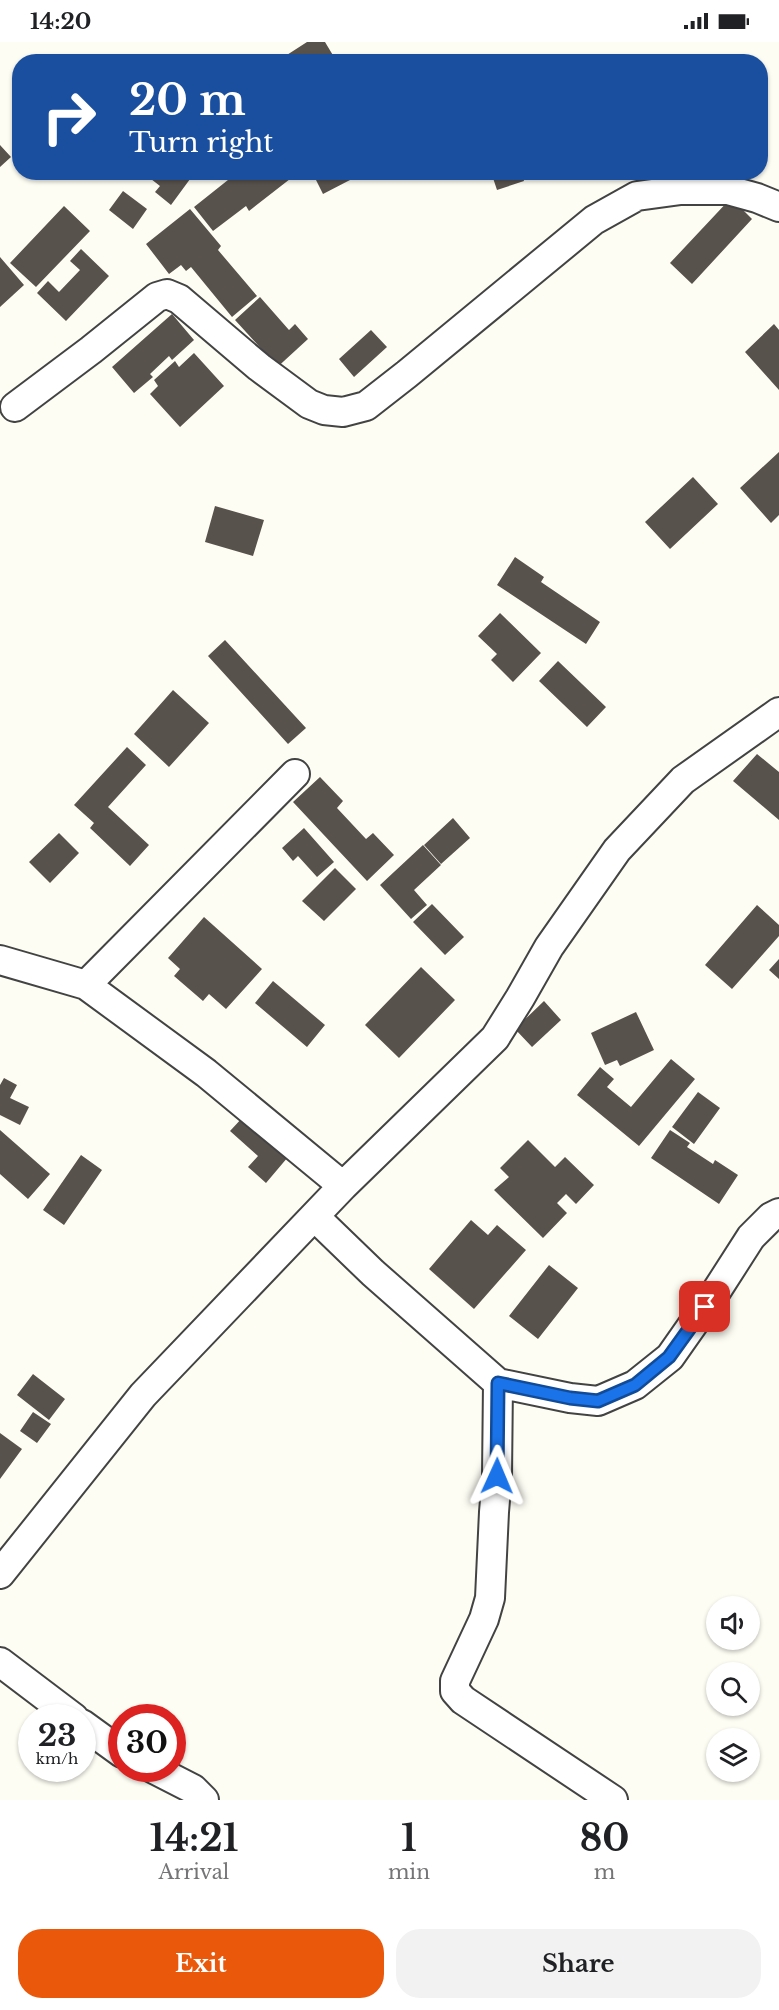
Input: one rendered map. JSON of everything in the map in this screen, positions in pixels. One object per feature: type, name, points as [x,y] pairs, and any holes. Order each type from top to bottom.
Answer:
[{"type":"street","points":[[15,406],[91,350],[157,297],[167,294],[179,299],[259,367],[309,404],[324,410],[343,412],[366,406],[594,220],[637,196],[681,190],[728,190],[779,207]]},
{"type":"street","points":[[0,1574],[143,1395],[343,1186],[495,1038],[549,947],[617,850],[683,780],[779,712]]},
{"type":"street","points":[[86,985],[295,774]]},
{"type":"street","points":[[0,960],[86,985],[206,1073],[343,1186]]},
{"type":"street","points":[[315,1217],[373,1273],[498,1383],[570,1398],[598,1401],[635,1385],[669,1357],[717,1290],[751,1237],[771,1217],[779,1213]]},
{"type":"street","points":[[498,1383],[497,1476],[490,1598],[484,1619],[455,1681],[455,1691],[463,1700],[613,1800]]},
{"type":"street","points":[[0,1662],[56,1704]]},
{"type":"street","points":[[179,1782],[193,1789],[204,1800]]},
{"type":"building","points":[[307,42],[325,42],[332,54],[288,54]]},
{"type":"building","points":[[0,145],[11,157],[0,167]]},
{"type":"building","points":[[152,180],[189,180],[171,205],[155,192],[160,186]]},
{"type":"building","points":[[228,180],[289,180],[249,211],[246,206],[213,231],[194,207]]},
{"type":"building","points":[[316,180],[350,180],[323,194]]},
{"type":"building","points":[[494,180],[524,180],[524,181],[497,190]]},
{"type":"building","points":[[123,191],[147,209],[133,229],[109,210]]},
{"type":"building","points":[[731,198],[752,219],[692,284],[670,263]]},
{"type":"building","points":[[64,206],[90,231],[36,287],[10,263]]},
{"type":"building","points":[[190,209],[221,246],[218,250],[257,296],[232,317],[191,267],[186,271],[181,265],[169,274],[146,244]]},
{"type":"building","points":[[81,249],[109,276],[66,321],[37,293],[48,281],[59,292],[80,270],[70,261]]},
{"type":"building","points":[[0,257],[24,285],[0,307]]},
{"type":"building","points":[[260,297],[289,330],[295,324],[308,339],[272,372],[266,354],[235,320]]},
{"type":"building","points":[[172,314],[194,340],[172,360],[169,356],[150,374],[153,377],[134,393],[112,367]]},
{"type":"building","points":[[774,324],[779,330],[779,390],[745,352]]},
{"type":"building","points":[[371,330],[387,347],[354,377],[339,359]]},
{"type":"building","points":[[194,353],[224,386],[180,427],[150,394],[158,386],[154,380],[175,361],[179,367]]},
{"type":"building","points":[[779,452],[779,515],[771,523],[740,488]]},
{"type":"building","points":[[693,477],[718,504],[670,549],[645,522]]},
{"type":"building","points":[[215,506],[264,520],[253,556],[205,542]]},
{"type":"building","points":[[515,557],[544,577],[541,582],[600,622],[586,644],[497,585]]},
{"type":"building","points":[[500,613],[541,653],[513,682],[491,660],[497,654],[478,636]]},
{"type":"building","points":[[225,640],[306,728],[288,744],[208,656]]},
{"type":"building","points":[[558,661],[606,707],[587,727],[539,681]]},
{"type":"building","points":[[173,690],[209,723],[169,767],[134,734]]},
{"type":"building","points":[[127,747],[146,765],[108,807],[149,845],[130,866],[90,828],[94,823],[74,805]]},
{"type":"building","points":[[757,754],[779,772],[779,820],[733,781]]},
{"type":"building","points":[[320,777],[343,801],[337,808],[366,839],[373,833],[394,855],[367,881],[293,802]]},
{"type":"building","points":[[453,818],[470,838],[441,864],[424,845]]},
{"type":"building","points":[[304,828],[334,862],[317,877],[298,856],[293,861],[282,848]]},
{"type":"building","points":[[59,833],[79,853],[50,883],[29,862]]},
{"type":"building","points":[[423,845],[441,865],[414,890],[427,905],[411,919],[380,885]]},
{"type":"building","points":[[335,868],[356,889],[324,921],[302,901]]},
{"type":"building","points":[[432,904],[464,937],[445,955],[413,922]]},
{"type":"building","points":[[757,905],[779,925],[779,936],[732,989],[705,965]]},
{"type":"building","points":[[204,917],[262,969],[226,1009],[209,994],[203,1001],[174,976],[180,969],[168,958]]},
{"type":"building","points":[[779,959],[779,979],[769,970]]},
{"type":"building","points":[[421,967],[455,1000],[399,1058],[365,1025]]},
{"type":"building","points":[[273,981],[325,1025],[307,1047],[255,1003]]},
{"type":"building","points":[[544,1001],[561,1020],[532,1047],[515,1029]]},
{"type":"building","points":[[636,1012],[654,1050],[620,1066],[617,1060],[605,1065],[591,1033]]},
{"type":"building","points":[[671,1059],[695,1079],[639,1146],[577,1095],[600,1067],[614,1079],[607,1087],[631,1107]]},
{"type":"building","points":[[4,1078],[17,1085],[10,1098],[29,1107],[20,1125],[0,1115],[0,1085]]},
{"type":"building","points":[[698,1092],[720,1108],[694,1144],[672,1127]]},
{"type":"building","points":[[243,1117],[288,1157],[266,1183],[248,1167],[258,1156],[230,1131]]},
{"type":"building","points":[[0,1130],[50,1174],[28,1199],[0,1174]]},
{"type":"building","points":[[670,1130],[690,1143],[687,1147],[713,1164],[715,1160],[738,1175],[719,1204],[651,1158]]},
{"type":"building","points":[[528,1140],[555,1167],[565,1157],[594,1185],[576,1204],[566,1194],[557,1203],[567,1213],[543,1238],[494,1190],[509,1177],[500,1168]]},
{"type":"building","points":[[81,1155],[102,1170],[64,1225],[43,1210]]},
{"type":"building","points":[[471,1220],[488,1235],[497,1225],[526,1250],[474,1309],[429,1269]]},
{"type":"building","points":[[549,1265],[578,1288],[538,1339],[509,1316]]},
{"type":"building","points":[[33,1374],[65,1399],[49,1420],[17,1395]]},
{"type":"building","points":[[33,1412],[51,1424],[37,1443],[20,1431]]},
{"type":"building","points":[[0,1433],[22,1449],[0,1479]]},
{"type":"route","points":[[497,1476],[498,1383],[570,1398],[598,1401],[635,1385],[669,1357],[705,1307]]}]
